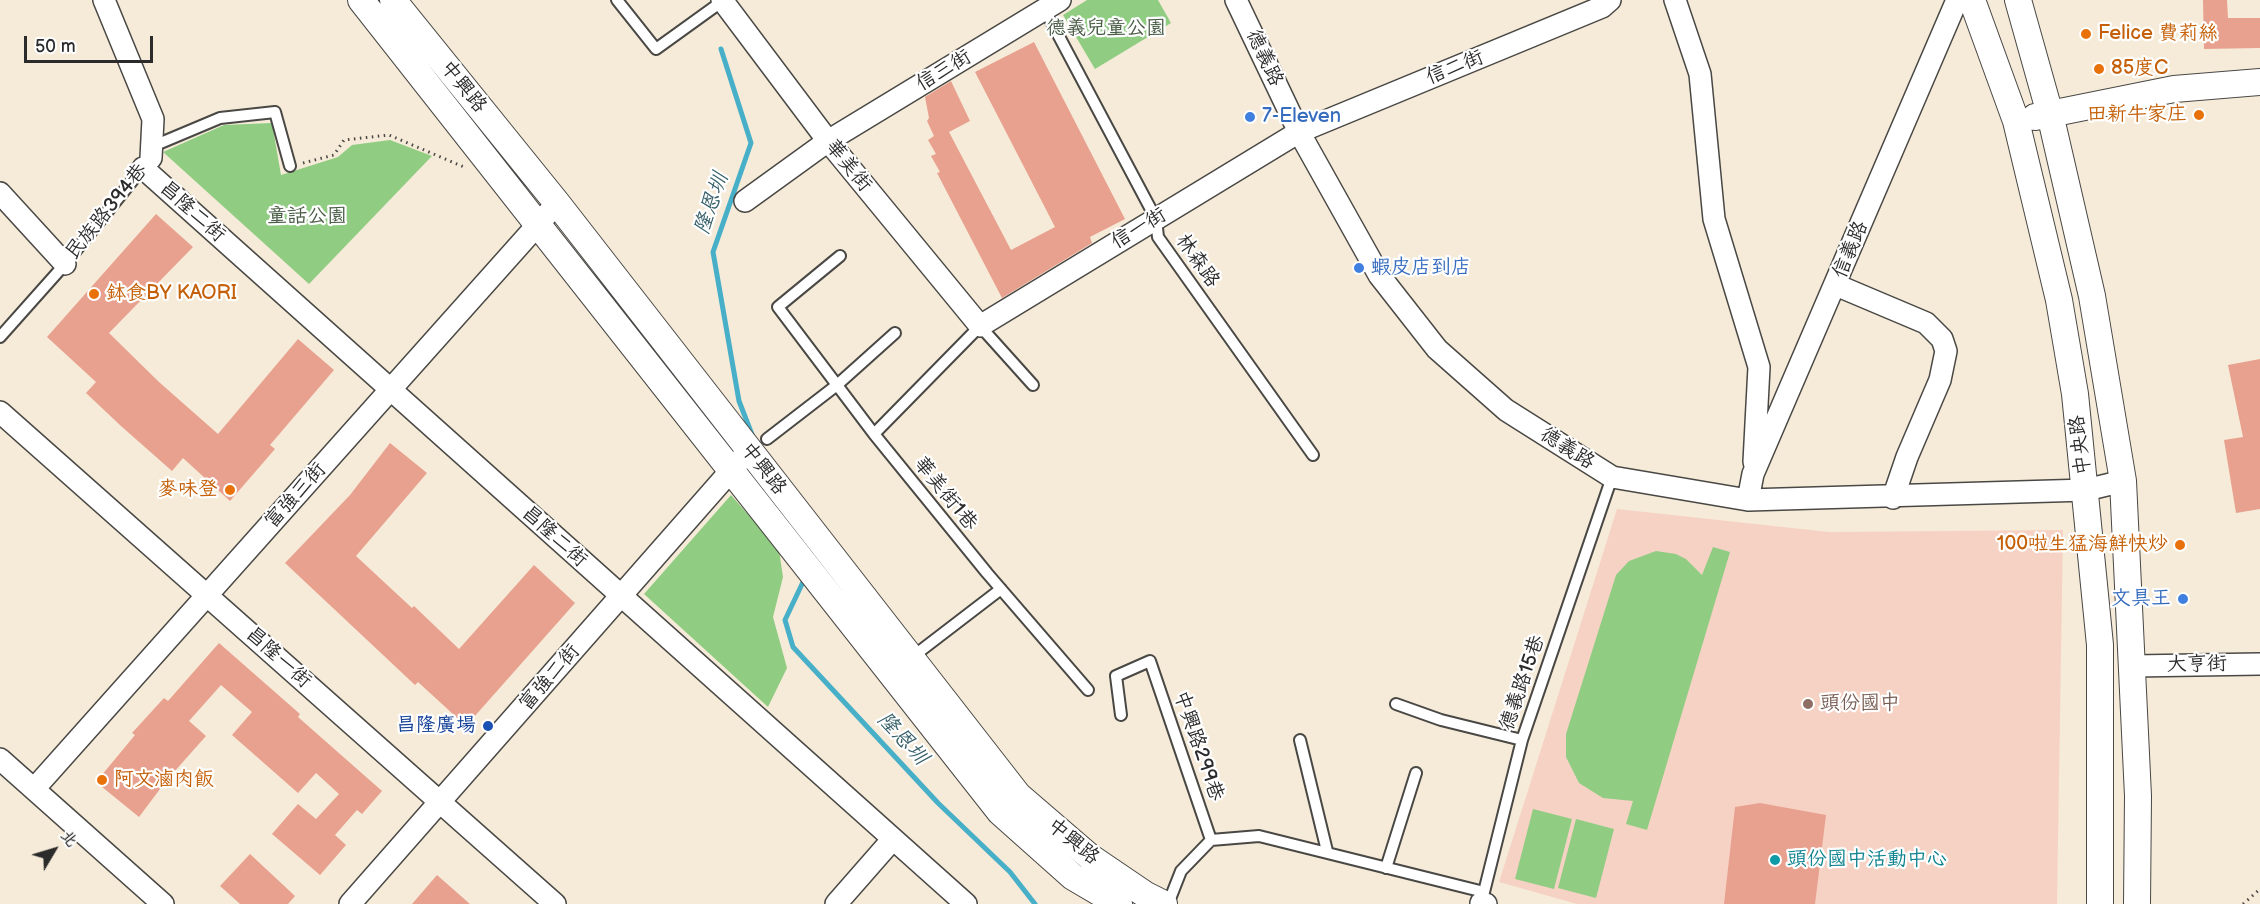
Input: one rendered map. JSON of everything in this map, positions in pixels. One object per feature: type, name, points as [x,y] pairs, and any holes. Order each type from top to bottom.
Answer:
[{"type":"street","name":"民族路394巷","points":[[104,0],[153,119],[148,158]]},
{"type":"street","name":"中興路","points":[[361,0],[538,222],[731,472],[1000,812],[1073,877],[1119,904]]},
{"type":"street","name":"中興路","points":[[393,0],[758,444],[911,658],[1017,795],[1090,857],[1146,895],[1166,904]]},
{"type":"street","name":"華美街","points":[[723,0],[828,141],[980,326]]},
{"type":"street","name":"德義路","points":[[1236,0],[1299,132],[1379,276],[1437,349],[1506,410],[1612,477],[1748,500],[1893,498],[2086,490],[2123,481]]},
{"type":"street","name":"信二街","points":[[1299,132],[1602,7],[1610,0]]},
{"type":"street","points":[[1675,0],[1700,74],[1714,219],[1759,367],[1753,474]]},
{"type":"street","name":"信義路","points":[[1748,500],[1753,474],[1957,0]]},
{"type":"street","name":"中央路","points":[[1972,0],[2016,121],[2060,300],[2075,394],[2100,645],[2100,904]]},
{"type":"street","name":"中央路","points":[[2018,0],[2050,114],[2092,296],[2123,481],[2138,796],[2137,904]]},
{"type":"street","name":"信三街","points":[[746,201],[828,141],[1053,5]]},
{"type":"street","points":[[2016,121],[2174,89],[2260,82]]},
{"type":"street","name":"信一街","points":[[980,326],[1299,132]]},
{"type":"street","name":"昌隆二街","points":[[148,158],[390,390],[966,904]]},
{"type":"street","points":[[0,193],[65,264]]},
{"type":"street","name":"富強三街","points":[[34,789],[557,202]]},
{"type":"street","points":[[1836,285],[1926,323],[1942,339],[1946,351],[1940,380],[1907,457],[1893,498]]},
{"type":"street","name":"昌隆一街","points":[[0,412],[555,904]]},
{"type":"street","name":"富強二街","points":[[350,904],[758,444]]},
{"type":"street","name":"大亨街","points":[[2133,666],[2260,664]]},
{"type":"street","points":[[0,759],[163,904]]},
{"type":"street","points":[[836,904],[892,840]]},
{"type":"lane","points":[[617,0],[656,49],[723,0]]},
{"type":"lane","name":"林森路","points":[[1053,5],[1156,219],[1158,237],[1313,455]]},
{"type":"lane","points":[[148,158],[220,118],[275,112],[290,166]]},
{"type":"lane","name":"民族路394巷","points":[[0,337],[65,264],[148,158]]},
{"type":"lane","name":"華美街1巷","points":[[840,256],[778,307],[874,434],[1001,589],[1088,690]]},
{"type":"lane","points":[[874,434],[980,326],[1033,384]]},
{"type":"lane","points":[[758,444],[837,385],[895,333]]},
{"type":"lane","name":"德義路15巷","points":[[1483,901],[1522,740],[1612,477]]},
{"type":"lane","points":[[911,658],[1001,589]]},
{"type":"lane","name":"中興路299巷","points":[[1121,715],[1116,676],[1150,661],[1211,840]]},
{"type":"lane","points":[[1396,704],[1441,720],[1522,740]]},
{"type":"lane","points":[[1300,740],[1327,851]]},
{"type":"lane","points":[[1386,868],[1416,773]]},
{"type":"lane","points":[[1166,904],[1181,871],[1211,840],[1259,836],[1327,851],[1386,868],[1483,901]]},
{"type":"path","points":[[290,166],[334,155],[344,140],[388,135],[466,167]]},
{"type":"path","points":[[2242,904],[2260,889]]},
{"type":"shaded area","name":"頭份國中","points":[[1617,509],[1829,532],[2063,530],[2057,904],[1577,904],[1499,882]]},
{"type":"green space","name":"德義兒童公園","points":[[1087,0],[1158,0],[1171,23],[1095,69],[1063,15]]},
{"type":"green space","name":"童話公園","points":[[272,123],[281,175],[338,157],[352,145],[390,140],[432,156],[309,284],[163,152],[224,125]]},
{"type":"green space","points":[[731,495],[779,550],[783,577],[773,617],[787,668],[768,707],[644,594]]},
{"type":"green space","points":[[1713,547],[1730,552],[1647,830],[1626,824],[1633,801],[1603,798],[1579,783],[1566,757],[1566,734],[1616,575],[1629,561],[1656,551],[1676,554],[1686,559],[1702,575]]},
{"type":"green space","points":[[1533,809],[1572,819],[1554,889],[1515,879]]},
{"type":"green space","points":[[1576,819],[1614,829],[1596,898],[1558,888]]},
{"type":"building","points":[[2203,0],[2227,0],[2228,18],[2260,18],[2260,48],[2204,49]]},
{"type":"building","points":[[1034,42],[1125,219],[1090,237],[1092,243],[1002,298],[937,173],[940,172],[931,156],[936,154],[928,140],[934,136],[927,121],[929,118],[925,97],[951,81],[970,121],[949,132],[1011,250],[1055,227],[975,72]]},
{"type":"building","points":[[156,214],[193,247],[109,333],[159,382],[218,434],[298,339],[334,370],[270,445],[275,449],[230,501],[183,458],[172,471],[121,426],[86,393],[96,382],[47,337]]},
{"type":"building","points":[[2260,359],[2260,509],[2236,513],[2224,440],[2243,437],[2228,365]]},
{"type":"building","points":[[390,443],[427,473],[356,556],[459,649],[534,565],[575,603],[466,726],[418,682],[415,685],[285,563],[350,495]]},
{"type":"building","points":[[219,643],[300,714],[298,717],[382,791],[362,814],[357,810],[335,835],[346,845],[320,875],[272,834],[298,804],[316,819],[339,794],[316,773],[298,793],[232,735],[252,712],[221,685],[189,721],[206,736],[166,781],[139,817],[96,782],[135,735],[132,733],[164,698],[168,701]]},
{"type":"building","name":"頭份國中活動中心","points":[[1760,803],[1826,815],[1815,904],[1724,904],[1735,807]]},
{"type":"building","points":[[250,854],[295,896],[288,904],[240,904],[220,886]]},
{"type":"building","points":[[437,875],[470,904],[412,904]]},
{"type":"waterway","name":"隆恩圳","points":[[721,49],[751,143],[713,252],[739,401],[753,437]]},
{"type":"waterway","name":"隆恩圳","points":[[803,582],[785,620],[793,647],[938,803],[1010,872],[1035,904]]},
{"type":"place","name":"Felice 費莉絲","points":[[2086,34]]},
{"type":"place","name":"85度C","points":[[2099,69]]},
{"type":"place","name":"田新牛家庄","points":[[2199,115]]},
{"type":"place","name":"7-Eleven","points":[[1250,117]]},
{"type":"place","name":"蝦皮店到店","points":[[1359,268]]},
{"type":"place","name":"鉢食BY KAORI","points":[[94,294]]},
{"type":"place","name":"麥味登","points":[[230,490]]},
{"type":"place","name":"100啦生猛海鮮快炒","points":[[2180,545]]},
{"type":"place","name":"文具王","points":[[2183,599]]},
{"type":"place","name":"頭份國中","points":[[1808,704]]},
{"type":"place","name":"昌隆廣場","points":[[488,726]]},
{"type":"place","name":"阿文滷肉飯","points":[[102,780]]},
{"type":"place","name":"頭份國中活動中心","points":[[1775,860]]}]
